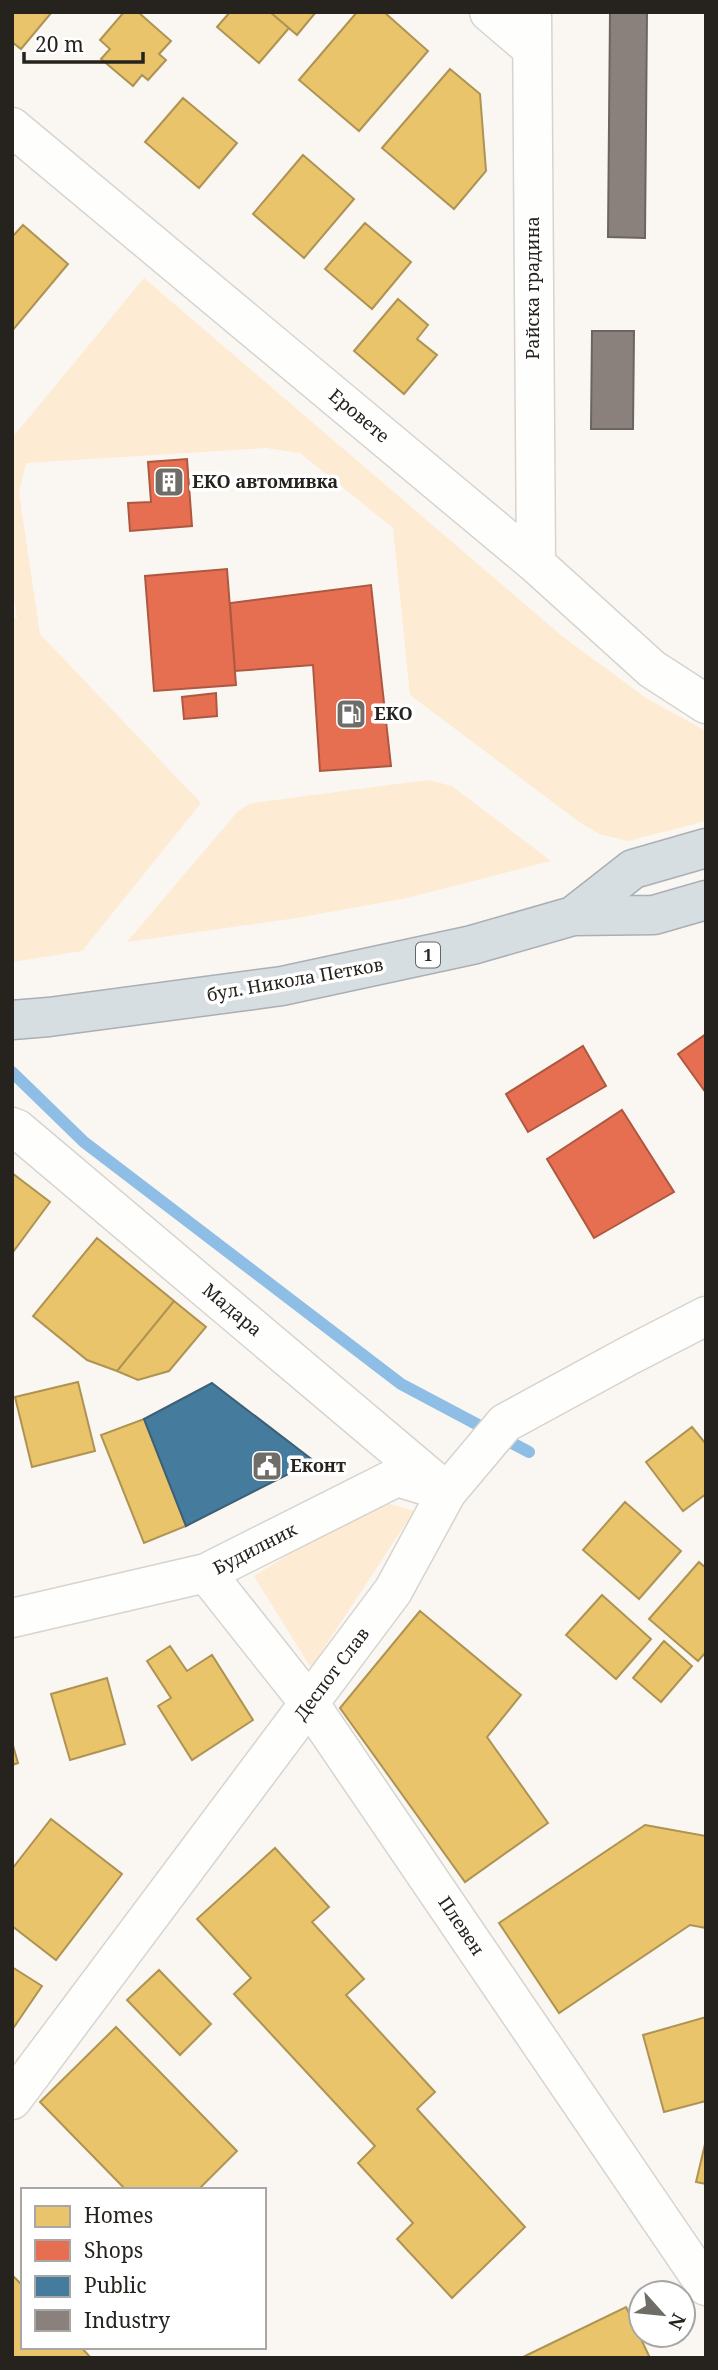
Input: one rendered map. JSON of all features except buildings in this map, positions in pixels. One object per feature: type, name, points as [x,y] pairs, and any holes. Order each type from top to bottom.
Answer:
[{"type":"highway","name":"бул. Никола Петков","points":[[573,916],[633,869],[706,848]]},
{"type":"highway","name":"бул. Никола Петков","points":[[12,1020],[282,986],[472,945],[573,916],[654,915],[706,900]]},
{"type":"street","points":[[489,12],[532,30]]},
{"type":"street","name":"Райска градина","points":[[532,30],[536,564]]},
{"type":"street","name":"Еровете","points":[[12,127],[536,564],[652,669],[706,704]]},
{"type":"street","name":"Мадара","points":[[15,1128],[447,1492]]},
{"type":"street","name":"Деспот Слав","points":[[12,2100],[393,1591],[447,1492],[505,1423],[630,1354],[706,1316]]},
{"type":"street","name":"Будилник","points":[[12,1618],[206,1573],[397,1477],[447,1492]]},
{"type":"street","name":"Плевен","points":[[206,1573],[309,1703],[706,2286]]},
{"type":"shaded area","points":[[144,278],[562,636],[646,698],[706,731],[706,821],[628,841],[599,834],[579,822],[410,695],[393,528],[300,453],[266,448],[26,463],[19,493],[40,634],[201,803],[82,951],[12,962],[12,616],[17,619],[12,585],[13,437]]},
{"type":"shaded area","points":[[428,780],[452,786],[551,861],[407,898],[297,918],[127,942],[238,811],[252,803]]},
{"type":"shaded area","points":[[376,1500],[414,1511],[311,1668],[254,1576]]},
{"type":"waterway","points":[[12,1072],[84,1142],[401,1384],[529,1452]]},
{"type":"place","name":"EKO автомивка","points":[[169,482]]},
{"type":"place","name":"EKO","points":[[351,714]]},
{"type":"place","name":"Еконт","points":[[267,1466]]}]
